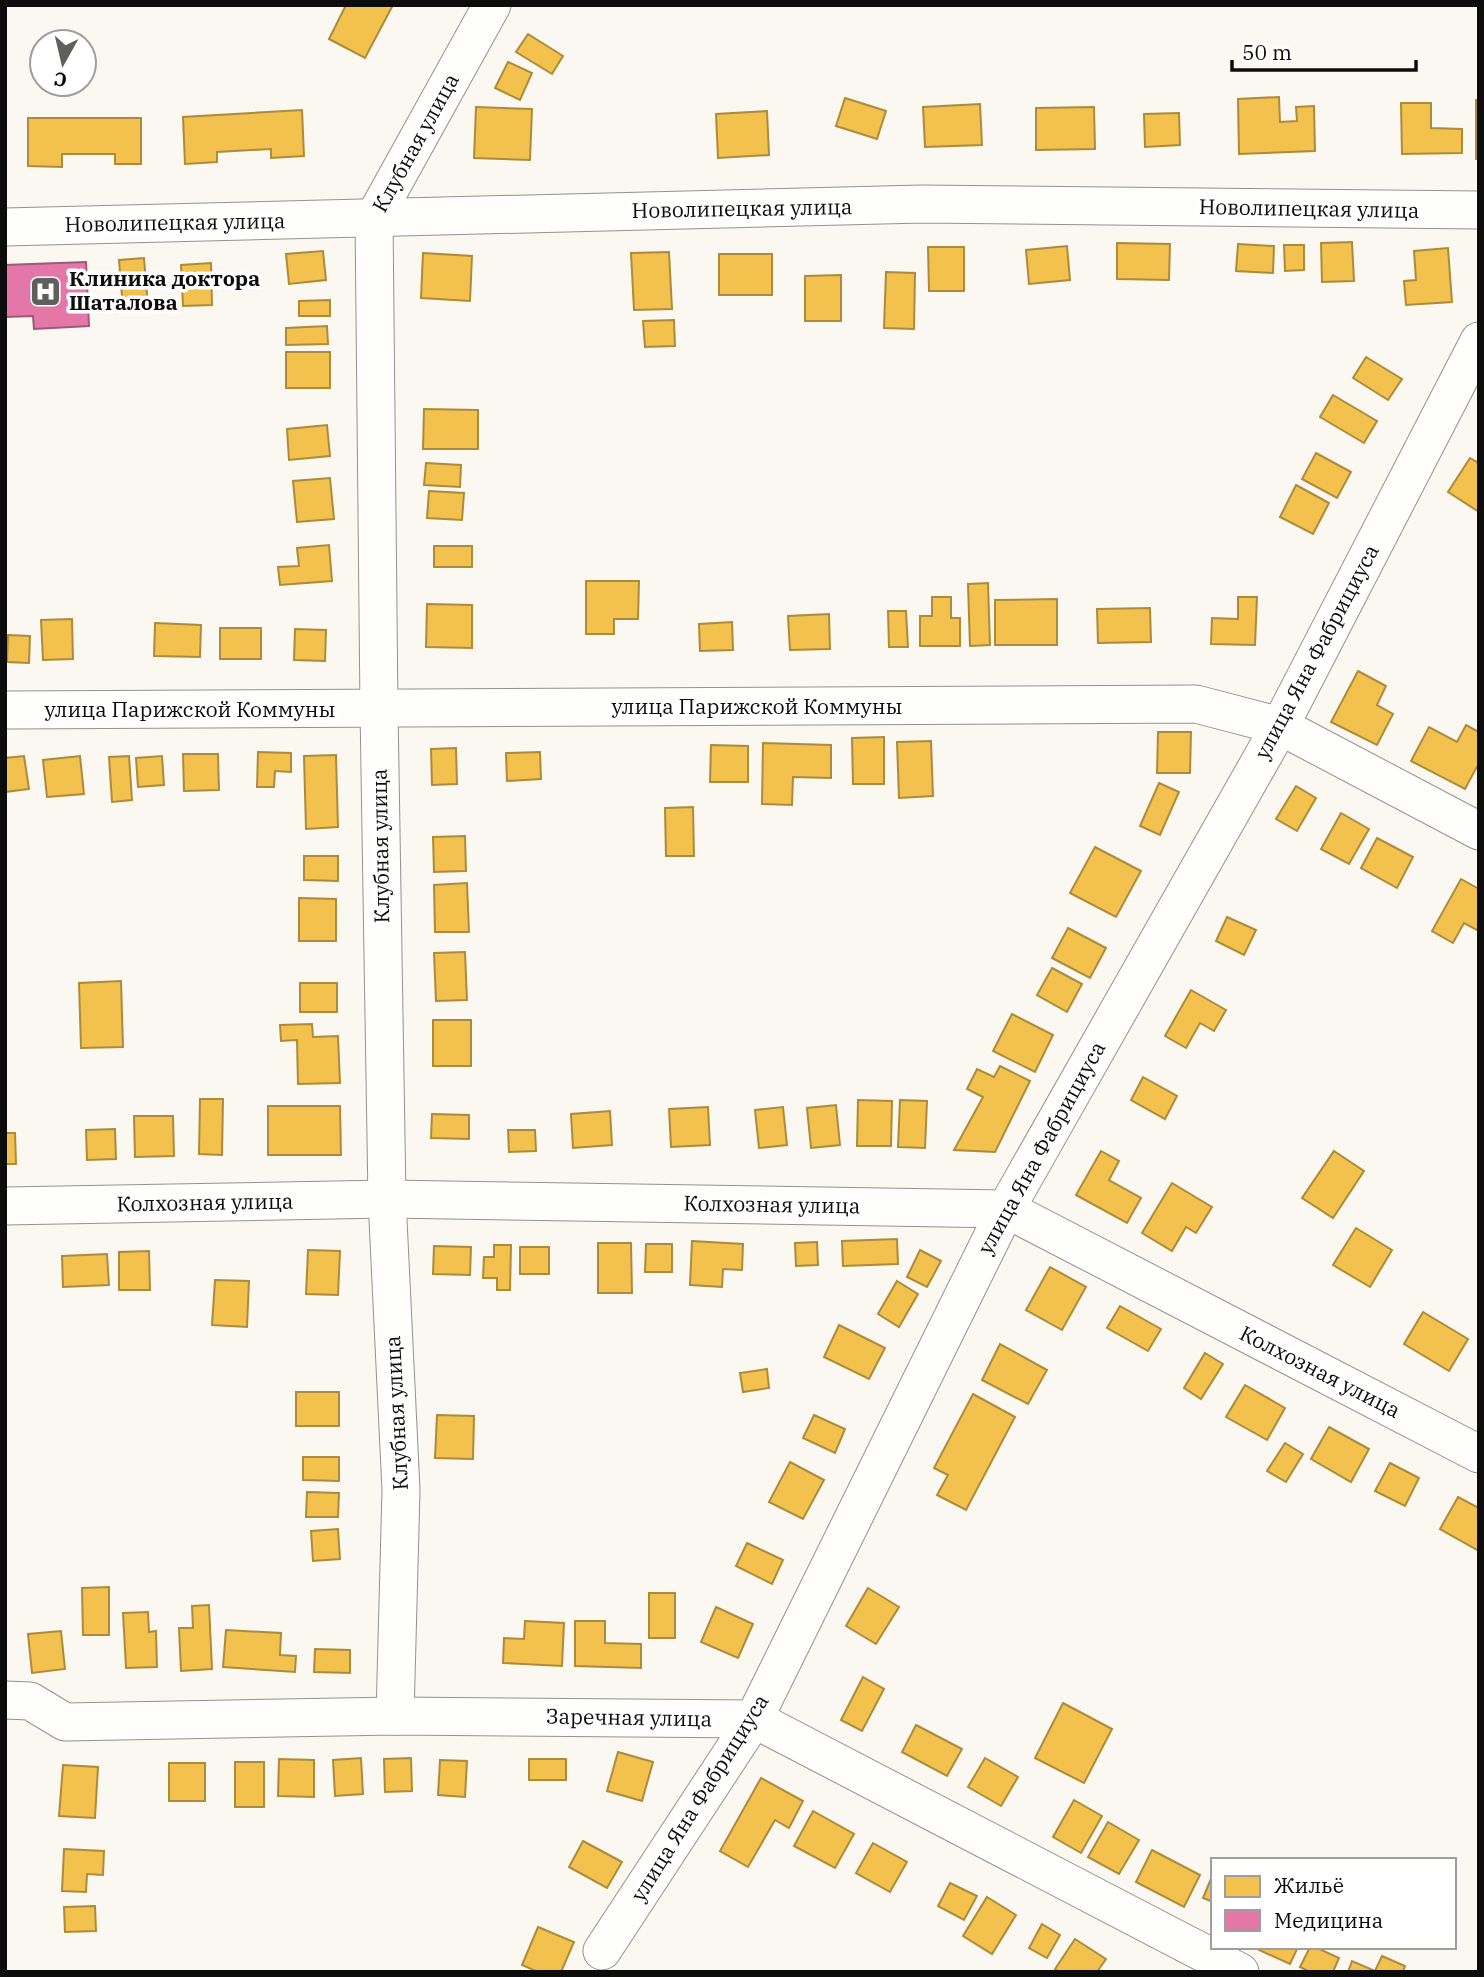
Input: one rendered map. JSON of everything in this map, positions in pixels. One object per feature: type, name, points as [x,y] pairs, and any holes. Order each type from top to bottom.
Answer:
[{"type":"street","name":"Клубная улица","points":[[395,1716],[401,1490],[387,1199],[374,218],[492,5]]},
{"type":"street","name":"Новолипецкая улица","points":[[5,227],[922,204],[1479,211]]},
{"type":"street","name":"улица Яна Фабрициуса","points":[[602,1951],[754,1719],[1006,1209],[1280,726],[1479,341]]},
{"type":"street","name":"улица Парижской Коммуны","points":[[5,710],[1196,704],[1280,726],[1479,831]]},
{"type":"street","name":"Колхозная улица","points":[[5,1206],[387,1199],[1006,1209],[1479,1454]]},
{"type":"street","name":"Заречная улица","points":[[5,1700],[30,1701],[65,1722],[395,1716],[754,1719],[1240,1972]]},
{"type":"building: Жильё","points":[[346,5],[393,5],[365,58],[329,39]]},
{"type":"building: Жильё","points":[[528,34],[563,56],[552,74],[516,52]]},
{"type":"building: Жильё","points":[[508,62],[532,73],[520,100],[495,88]]},
{"type":"building: Жильё","points":[[1279,97],[1280,122],[1297,121],[1296,107],[1314,106],[1315,151],[1239,154],[1238,99]]},
{"type":"building: Жильё","points":[[845,98],[886,111],[877,139],[836,126]]},
{"type":"building: Жильё","points":[[1476,100],[1479,100],[1479,159],[1476,159]]},
{"type":"building: Жильё","points":[[1401,103],[1431,103],[1431,128],[1462,129],[1462,153],[1402,154]]},
{"type":"building: Жильё","points":[[980,104],[982,145],[925,147],[923,107]]},
{"type":"building: Жильё","points":[[476,107],[532,109],[530,160],[474,158]]},
{"type":"building: Жильё","points":[[1094,107],[1095,149],[1036,150],[1036,108]]},
{"type":"building: Жильё","points":[[302,110],[304,156],[271,158],[271,149],[217,152],[217,162],[185,164],[183,117]]},
{"type":"building: Жильё","points":[[767,111],[769,155],[718,158],[716,114]]},
{"type":"building: Жильё","points":[[1179,113],[1180,145],[1145,147],[1144,114]]},
{"type":"building: Жильё","points":[[28,118],[141,118],[141,164],[115,164],[115,154],[62,154],[62,167],[28,166]]},
{"type":"building: Жильё","points":[[1352,242],[1354,281],[1322,282],[1321,243]]},
{"type":"building: Жильё","points":[[1117,243],[1170,244],[1169,280],[1117,279]]},
{"type":"building: Жильё","points":[[1238,244],[1274,246],[1273,273],[1236,271]]},
{"type":"building: Жильё","points":[[1284,245],[1304,245],[1304,270],[1285,271]]},
{"type":"building: Жильё","points":[[1067,246],[1070,280],[1029,284],[1026,250]]},
{"type":"building: Жильё","points":[[928,247],[964,247],[964,291],[929,291]]},
{"type":"building: Жильё","points":[[1448,248],[1452,302],[1406,305],[1404,281],[1416,280],[1414,251]]},
{"type":"building: Жильё","points":[[323,251],[326,280],[289,284],[286,254]]},
{"type":"building: Жильё","points":[[669,252],[672,309],[634,310],[631,253]]},
{"type":"building: Жильё","points":[[423,253],[472,256],[470,301],[421,298]]},
{"type":"building: Жильё","points":[[719,254],[772,254],[772,295],[719,295]]},
{"type":"building: Жильё","points":[[144,258],[148,306],[123,308],[119,260]]},
{"type":"building: Жильё","points":[[211,263],[212,305],[183,306],[181,265]]},
{"type":"building: Жильё","points":[[886,272],[915,273],[914,329],[884,328]]},
{"type":"building: Жильё","points":[[841,275],[841,321],[805,321],[805,276]]},
{"type":"building: Жильё","points":[[330,300],[330,316],[299,316],[299,301]]},
{"type":"building: Жильё","points":[[674,320],[675,346],[645,347],[643,321]]},
{"type":"building: Жильё","points":[[327,326],[328,344],[286,345],[286,328]]},
{"type":"building: Жильё","points":[[286,352],[330,352],[330,388],[286,388]]},
{"type":"building: Жильё","points":[[1366,357],[1402,379],[1388,400],[1353,378]]},
{"type":"building: Жильё","points":[[1333,395],[1377,421],[1364,443],[1320,417]]},
{"type":"building: Жильё","points":[[424,409],[478,410],[478,449],[423,449]]},
{"type":"building: Жильё","points":[[327,425],[330,456],[289,460],[287,429]]},
{"type":"building: Жильё","points":[[1316,453],[1351,472],[1337,498],[1302,479]]},
{"type":"building: Жильё","points":[[1470,458],[1479,463],[1479,512],[1448,492]]},
{"type":"building: Жильё","points":[[426,463],[461,465],[460,487],[424,485]]},
{"type":"building: Жильё","points":[[330,478],[334,519],[297,522],[293,481]]},
{"type":"building: Жильё","points":[[1296,485],[1329,503],[1313,534],[1280,517]]},
{"type":"building: Жильё","points":[[429,491],[464,493],[462,520],[427,518]]},
{"type":"building: Жильё","points":[[329,545],[332,581],[280,585],[278,567],[299,566],[297,548]]},
{"type":"building: Жильё","points":[[434,546],[472,546],[472,567],[434,567]]},
{"type":"building: Жильё","points":[[586,581],[639,581],[638,619],[614,619],[614,634],[586,634]]},
{"type":"building: Жильё","points":[[988,583],[990,645],[970,646],[968,584]]},
{"type":"building: Жильё","points":[[932,597],[951,597],[951,618],[960,618],[960,646],[920,646],[920,616],[932,616]]},
{"type":"building: Жильё","points":[[1238,597],[1257,597],[1255,645],[1211,644],[1212,618],[1238,619]]},
{"type":"building: Жильё","points":[[1057,599],[1057,645],[995,645],[995,600]]},
{"type":"building: Жильё","points":[[427,604],[472,605],[472,648],[426,647]]},
{"type":"building: Жильё","points":[[1150,608],[1151,642],[1098,643],[1097,609]]},
{"type":"building: Жильё","points":[[888,611],[906,611],[908,647],[889,647]]},
{"type":"building: Жильё","points":[[829,614],[830,649],[790,650],[788,616]]},
{"type":"building: Жильё","points":[[72,619],[73,659],[43,660],[41,620]]},
{"type":"building: Жильё","points":[[732,622],[733,650],[700,651],[699,624]]},
{"type":"building: Жильё","points":[[155,623],[201,625],[200,657],[154,656]]},
{"type":"building: Жильё","points":[[220,628],[261,628],[261,659],[220,659]]},
{"type":"building: Жильё","points":[[295,629],[326,630],[325,661],[294,660]]},
{"type":"building: Жильё","points":[[8,635],[30,636],[29,663],[7,662]]},
{"type":"building: Жильё","points":[[1358,671],[1386,686],[1377,705],[1393,714],[1377,745],[1331,722]]},
{"type":"building: Жильё","points":[[1466,725],[1479,732],[1479,763],[1465,789],[1411,761],[1429,727],[1457,742]]},
{"type":"building: Жильё","points":[[1158,732],[1191,732],[1190,773],[1157,773]]},
{"type":"building: Жильё","points":[[884,737],[884,784],[853,784],[852,738]]},
{"type":"building: Жильё","points":[[931,741],[933,796],[899,798],[897,742]]},
{"type":"building: Жильё","points":[[763,743],[831,745],[831,778],[793,777],[792,805],[762,804]]},
{"type":"building: Жильё","points":[[711,745],[748,746],[748,782],[710,782]]},
{"type":"building: Жильё","points":[[456,748],[457,784],[432,785],[431,749]]},
{"type":"building: Жильё","points":[[258,752],[291,753],[291,772],[275,771],[274,787],[257,787]]},
{"type":"building: Жильё","points":[[540,752],[541,779],[507,781],[506,753]]},
{"type":"building: Жильё","points":[[183,754],[218,754],[219,790],[184,791]]},
{"type":"building: Жильё","points":[[336,755],[338,827],[306,829],[304,756]]},
{"type":"building: Жильё","points":[[24,756],[29,789],[5,792],[5,758]]},
{"type":"building: Жильё","points":[[80,756],[84,794],[47,797],[43,760]]},
{"type":"building: Жильё","points":[[129,756],[132,800],[112,802],[109,757]]},
{"type":"building: Жильё","points":[[162,756],[164,785],[138,787],[136,758]]},
{"type":"building: Жильё","points":[[1159,783],[1179,792],[1160,835],[1140,826]]},
{"type":"building: Жильё","points":[[1296,786],[1316,798],[1297,831],[1276,819]]},
{"type":"building: Жильё","points":[[693,807],[694,856],[666,856],[665,808]]},
{"type":"building: Жильё","points":[[1341,813],[1369,829],[1349,864],[1321,849]]},
{"type":"building: Жильё","points":[[465,836],[466,871],[434,872],[433,837]]},
{"type":"building: Жильё","points":[[1377,838],[1413,857],[1397,888],[1361,868]]},
{"type":"building: Жильё","points":[[1095,847],[1141,871],[1116,917],[1070,893]]},
{"type":"building: Жильё","points":[[304,856],[338,856],[338,881],[304,880]]},
{"type":"building: Жильё","points":[[1461,879],[1479,889],[1479,931],[1464,923],[1453,943],[1432,931]]},
{"type":"building: Жильё","points":[[467,883],[469,932],[435,932],[434,885]]},
{"type":"building: Жильё","points":[[299,898],[336,899],[336,941],[299,941]]},
{"type":"building: Жильё","points":[[1227,917],[1256,930],[1244,955],[1216,941]]},
{"type":"building: Жильё","points":[[1068,928],[1106,948],[1090,978],[1052,958]]},
{"type":"building: Жильё","points":[[465,952],[467,1000],[436,1001],[434,953]]},
{"type":"building: Жильё","points":[[1052,968],[1082,984],[1067,1012],[1037,995]]},
{"type":"building: Жильё","points":[[121,981],[123,1047],[81,1048],[79,983]]},
{"type":"building: Жильё","points":[[300,983],[337,983],[337,1012],[300,1012]]},
{"type":"building: Жильё","points":[[1191,990],[1226,1010],[1214,1031],[1200,1023],[1186,1048],[1165,1036]]},
{"type":"building: Жильё","points":[[1012,1014],[1053,1035],[1035,1072],[993,1051]]},
{"type":"building: Жильё","points":[[433,1020],[471,1020],[471,1066],[433,1066]]},
{"type":"building: Жильё","points":[[312,1024],[313,1037],[338,1036],[340,1083],[298,1084],[297,1040],[281,1041],[280,1025]]},
{"type":"building: Жильё","points":[[1000,1066],[1030,1081],[995,1152],[954,1150],[983,1097],[967,1089],[977,1069],[994,1077]]},
{"type":"building: Жильё","points":[[1143,1077],[1177,1096],[1165,1119],[1131,1100]]},
{"type":"building: Жильё","points":[[200,1099],[223,1099],[222,1155],[199,1154]]},
{"type":"building: Жильё","points":[[858,1100],[892,1101],[891,1146],[857,1146]]},
{"type":"building: Жильё","points":[[900,1100],[927,1101],[925,1148],[898,1147]]},
{"type":"building: Жильё","points":[[836,1105],[840,1145],[811,1148],[807,1108]]},
{"type":"building: Жильё","points":[[268,1106],[340,1106],[341,1155],[268,1155]]},
{"type":"building: Жильё","points":[[708,1107],[710,1145],[671,1147],[669,1109]]},
{"type":"building: Жильё","points":[[783,1107],[787,1145],[759,1148],[755,1110]]},
{"type":"building: Жильё","points":[[610,1111],[612,1145],[573,1148],[571,1114]]},
{"type":"building: Жильё","points":[[432,1114],[469,1115],[469,1139],[431,1138]]},
{"type":"building: Жильё","points":[[134,1116],[173,1116],[174,1156],[135,1157]]},
{"type":"building: Жильё","points":[[115,1129],[116,1159],[87,1160],[86,1130]]},
{"type":"building: Жильё","points":[[508,1130],[535,1130],[536,1151],[509,1152]]},
{"type":"building: Жильё","points":[[5,1133],[15,1133],[16,1164],[5,1164]]},
{"type":"building: Жильё","points":[[1101,1151],[1119,1161],[1109,1180],[1141,1198],[1127,1223],[1076,1195]]},
{"type":"building: Жильё","points":[[1334,1151],[1364,1171],[1333,1218],[1302,1198]]},
{"type":"building: Жильё","points":[[1172,1183],[1212,1207],[1196,1233],[1186,1227],[1172,1251],[1142,1233]]},
{"type":"building: Жильё","points":[[1356,1228],[1392,1250],[1370,1287],[1333,1265]]},
{"type":"building: Жильё","points":[[897,1239],[898,1264],[843,1266],[842,1241]]},
{"type":"building: Жильё","points":[[692,1241],[743,1244],[742,1270],[723,1269],[722,1287],[690,1285]]},
{"type":"building: Жильё","points":[[817,1242],[818,1265],[796,1266],[795,1243]]},
{"type":"building: Жильё","points":[[598,1243],[631,1243],[632,1293],[598,1293]]},
{"type":"building: Жильё","points":[[646,1244],[672,1244],[672,1272],[645,1272]]},
{"type":"building: Жильё","points":[[494,1245],[511,1245],[510,1290],[497,1290],[497,1278],[483,1278],[484,1257],[494,1257]]},
{"type":"building: Жильё","points":[[434,1246],[471,1247],[470,1275],[433,1274]]},
{"type":"building: Жильё","points":[[520,1247],[549,1247],[549,1274],[520,1274]]},
{"type":"building: Жильё","points":[[308,1250],[340,1251],[338,1295],[306,1294]]},
{"type":"building: Жильё","points":[[920,1250],[941,1261],[927,1287],[907,1277]]},
{"type":"building: Жильё","points":[[149,1251],[150,1290],[119,1290],[119,1252]]},
{"type":"building: Жильё","points":[[107,1254],[109,1285],[63,1287],[62,1256]]},
{"type":"building: Жильё","points":[[1050,1267],[1086,1287],[1062,1330],[1026,1310]]},
{"type":"building: Жильё","points":[[215,1280],[249,1281],[247,1327],[212,1325]]},
{"type":"building: Жильё","points":[[897,1281],[918,1294],[899,1327],[878,1314]]},
{"type":"building: Жильё","points":[[1120,1306],[1161,1329],[1148,1351],[1107,1328]]},
{"type":"building: Жильё","points":[[1423,1312],[1468,1339],[1449,1371],[1404,1344]]},
{"type":"building: Жильё","points":[[839,1325],[885,1348],[869,1379],[824,1357]]},
{"type":"building: Жильё","points":[[1000,1344],[1047,1370],[1028,1404],[982,1380]]},
{"type":"building: Жильё","points":[[1205,1353],[1223,1364],[1201,1399],[1184,1388]]},
{"type":"building: Жильё","points":[[767,1369],[769,1388],[743,1392],[740,1373]]},
{"type":"building: Жильё","points":[[1245,1385],[1285,1408],[1267,1440],[1226,1417]]},
{"type":"building: Жильё","points":[[296,1392],[339,1392],[339,1426],[296,1426]]},
{"type":"building: Жильё","points":[[973,1394],[1015,1417],[966,1510],[937,1495],[948,1475],[934,1468]]},
{"type":"building: Жильё","points":[[437,1415],[474,1416],[473,1459],[435,1458]]},
{"type":"building: Жильё","points":[[814,1415],[845,1429],[835,1453],[803,1438]]},
{"type":"building: Жильё","points":[[1329,1427],[1369,1449],[1351,1482],[1311,1459]]},
{"type":"building: Жильё","points":[[1285,1443],[1303,1454],[1286,1482],[1267,1471]]},
{"type":"building: Жильё","points":[[303,1457],[339,1457],[339,1481],[303,1480]]},
{"type":"building: Жильё","points":[[790,1462],[824,1480],[803,1519],[769,1502]]},
{"type":"building: Жильё","points":[[1390,1463],[1419,1478],[1405,1506],[1375,1491]]},
{"type":"building: Жильё","points":[[307,1492],[339,1493],[338,1517],[306,1517]]},
{"type":"building: Жильё","points":[[1458,1497],[1479,1508],[1479,1551],[1440,1529]]},
{"type":"building: Жильё","points":[[338,1529],[340,1559],[313,1561],[311,1531]]},
{"type":"building: Жильё","points":[[747,1543],[783,1560],[772,1584],[736,1566]]},
{"type":"building: Жильё","points":[[109,1587],[109,1635],[83,1635],[82,1588]]},
{"type":"building: Жильё","points":[[868,1588],[899,1607],[876,1644],[846,1626]]},
{"type":"building: Жильё","points":[[649,1593],[675,1593],[675,1638],[649,1638]]},
{"type":"building: Жильё","points":[[209,1605],[212,1669],[181,1671],[179,1628],[193,1628],[192,1606]]},
{"type":"building: Жильё","points":[[716,1607],[753,1624],[738,1658],[701,1642]]},
{"type":"building: Жильё","points":[[148,1612],[149,1632],[156,1631],[157,1667],[126,1668],[123,1613]]},
{"type":"building: Жильё","points":[[525,1621],[564,1623],[562,1666],[503,1663],[504,1638],[524,1639]]},
{"type":"building: Жильё","points":[[575,1621],[605,1621],[605,1643],[641,1644],[641,1668],[575,1666]]},
{"type":"building: Жильё","points":[[226,1630],[281,1633],[280,1655],[296,1656],[295,1672],[223,1667]]},
{"type":"building: Жильё","points":[[61,1631],[65,1669],[32,1673],[28,1634]]},
{"type":"building: Жильё","points":[[315,1649],[350,1650],[350,1673],[314,1672]]},
{"type":"building: Жильё","points":[[863,1677],[884,1689],[862,1731],[841,1720]]},
{"type":"building: Жильё","points":[[1063,1703],[1112,1729],[1084,1783],[1035,1758]]},
{"type":"building: Жильё","points":[[916,1725],[962,1749],[947,1776],[902,1752]]},
{"type":"building: Жильё","points":[[618,1752],[653,1762],[642,1801],[607,1791]]},
{"type":"building: Жильё","points":[[361,1758],[363,1794],[335,1796],[333,1760]]},
{"type":"building: Жильё","points":[[411,1758],[412,1791],[385,1792],[384,1759]]},
{"type":"building: Жильё","points":[[985,1758],[1018,1777],[1001,1806],[968,1787]]},
{"type":"building: Жильё","points":[[279,1759],[314,1760],[314,1797],[278,1796]]},
{"type":"building: Жильё","points":[[529,1759],[566,1759],[566,1780],[529,1780]]},
{"type":"building: Жильё","points":[[440,1760],[467,1761],[465,1797],[438,1795]]},
{"type":"building: Жильё","points":[[235,1762],[264,1762],[264,1807],[235,1807]]},
{"type":"building: Жильё","points":[[169,1763],[205,1763],[205,1801],[169,1801]]},
{"type":"building: Жильё","points":[[63,1765],[98,1767],[95,1818],[59,1816]]},
{"type":"building: Жильё","points":[[761,1778],[803,1801],[789,1828],[775,1820],[748,1867],[720,1851]]},
{"type":"building: Жильё","points":[[1074,1800],[1102,1816],[1081,1853],[1053,1837]]},
{"type":"building: Жильё","points":[[813,1811],[854,1834],[835,1868],[794,1846]]},
{"type":"building: Жильё","points":[[1108,1822],[1139,1840],[1119,1874],[1088,1857]]},
{"type":"building: Жильё","points":[[583,1841],[622,1862],[607,1888],[569,1867]]},
{"type":"building: Жильё","points":[[873,1843],[907,1862],[890,1892],[856,1873]]},
{"type":"building: Жильё","points":[[64,1849],[104,1851],[103,1875],[87,1874],[86,1892],[62,1891]]},
{"type":"building: Жильё","points":[[1152,1850],[1200,1875],[1184,1907],[1136,1882]]},
{"type":"building: Жильё","points":[[1211,1879],[1211,1901],[1203,1898]]},
{"type":"building: Жильё","points":[[950,1883],[977,1896],[964,1920],[938,1906]]},
{"type":"building: Жильё","points":[[987,1897],[1016,1915],[992,1954],[963,1936]]},
{"type":"building: Жильё","points":[[95,1906],[96,1931],[65,1932],[64,1907]]},
{"type":"building: Жильё","points":[[1042,1924],[1060,1935],[1047,1958],[1029,1948]]},
{"type":"building: Жильё","points":[[538,1927],[574,1942],[561,1972],[538,1972],[522,1965]]},
{"type":"building: Жильё","points":[[1075,1939],[1106,1959],[1097,1972],[1059,1972],[1055,1969]]},
{"type":"building: Жильё","points":[[1259,1949],[1297,1949],[1290,1964]]},
{"type":"building: Жильё","points":[[1309,1949],[1319,1949],[1339,1958],[1333,1972],[1310,1972],[1300,1967]]},
{"type":"building: Жильё","points":[[1382,1956],[1405,1966],[1403,1972],[1348,1972],[1352,1961],[1375,1971]]},
{"type":"building: Медицина","name":"Клиника доктора Шаталова","points":[[86,262],[89,326],[34,329],[33,316],[5,317],[5,265]]},
{"type":"place","name":"Клиника доктора Шаталова","points":[[46,291]]}]
